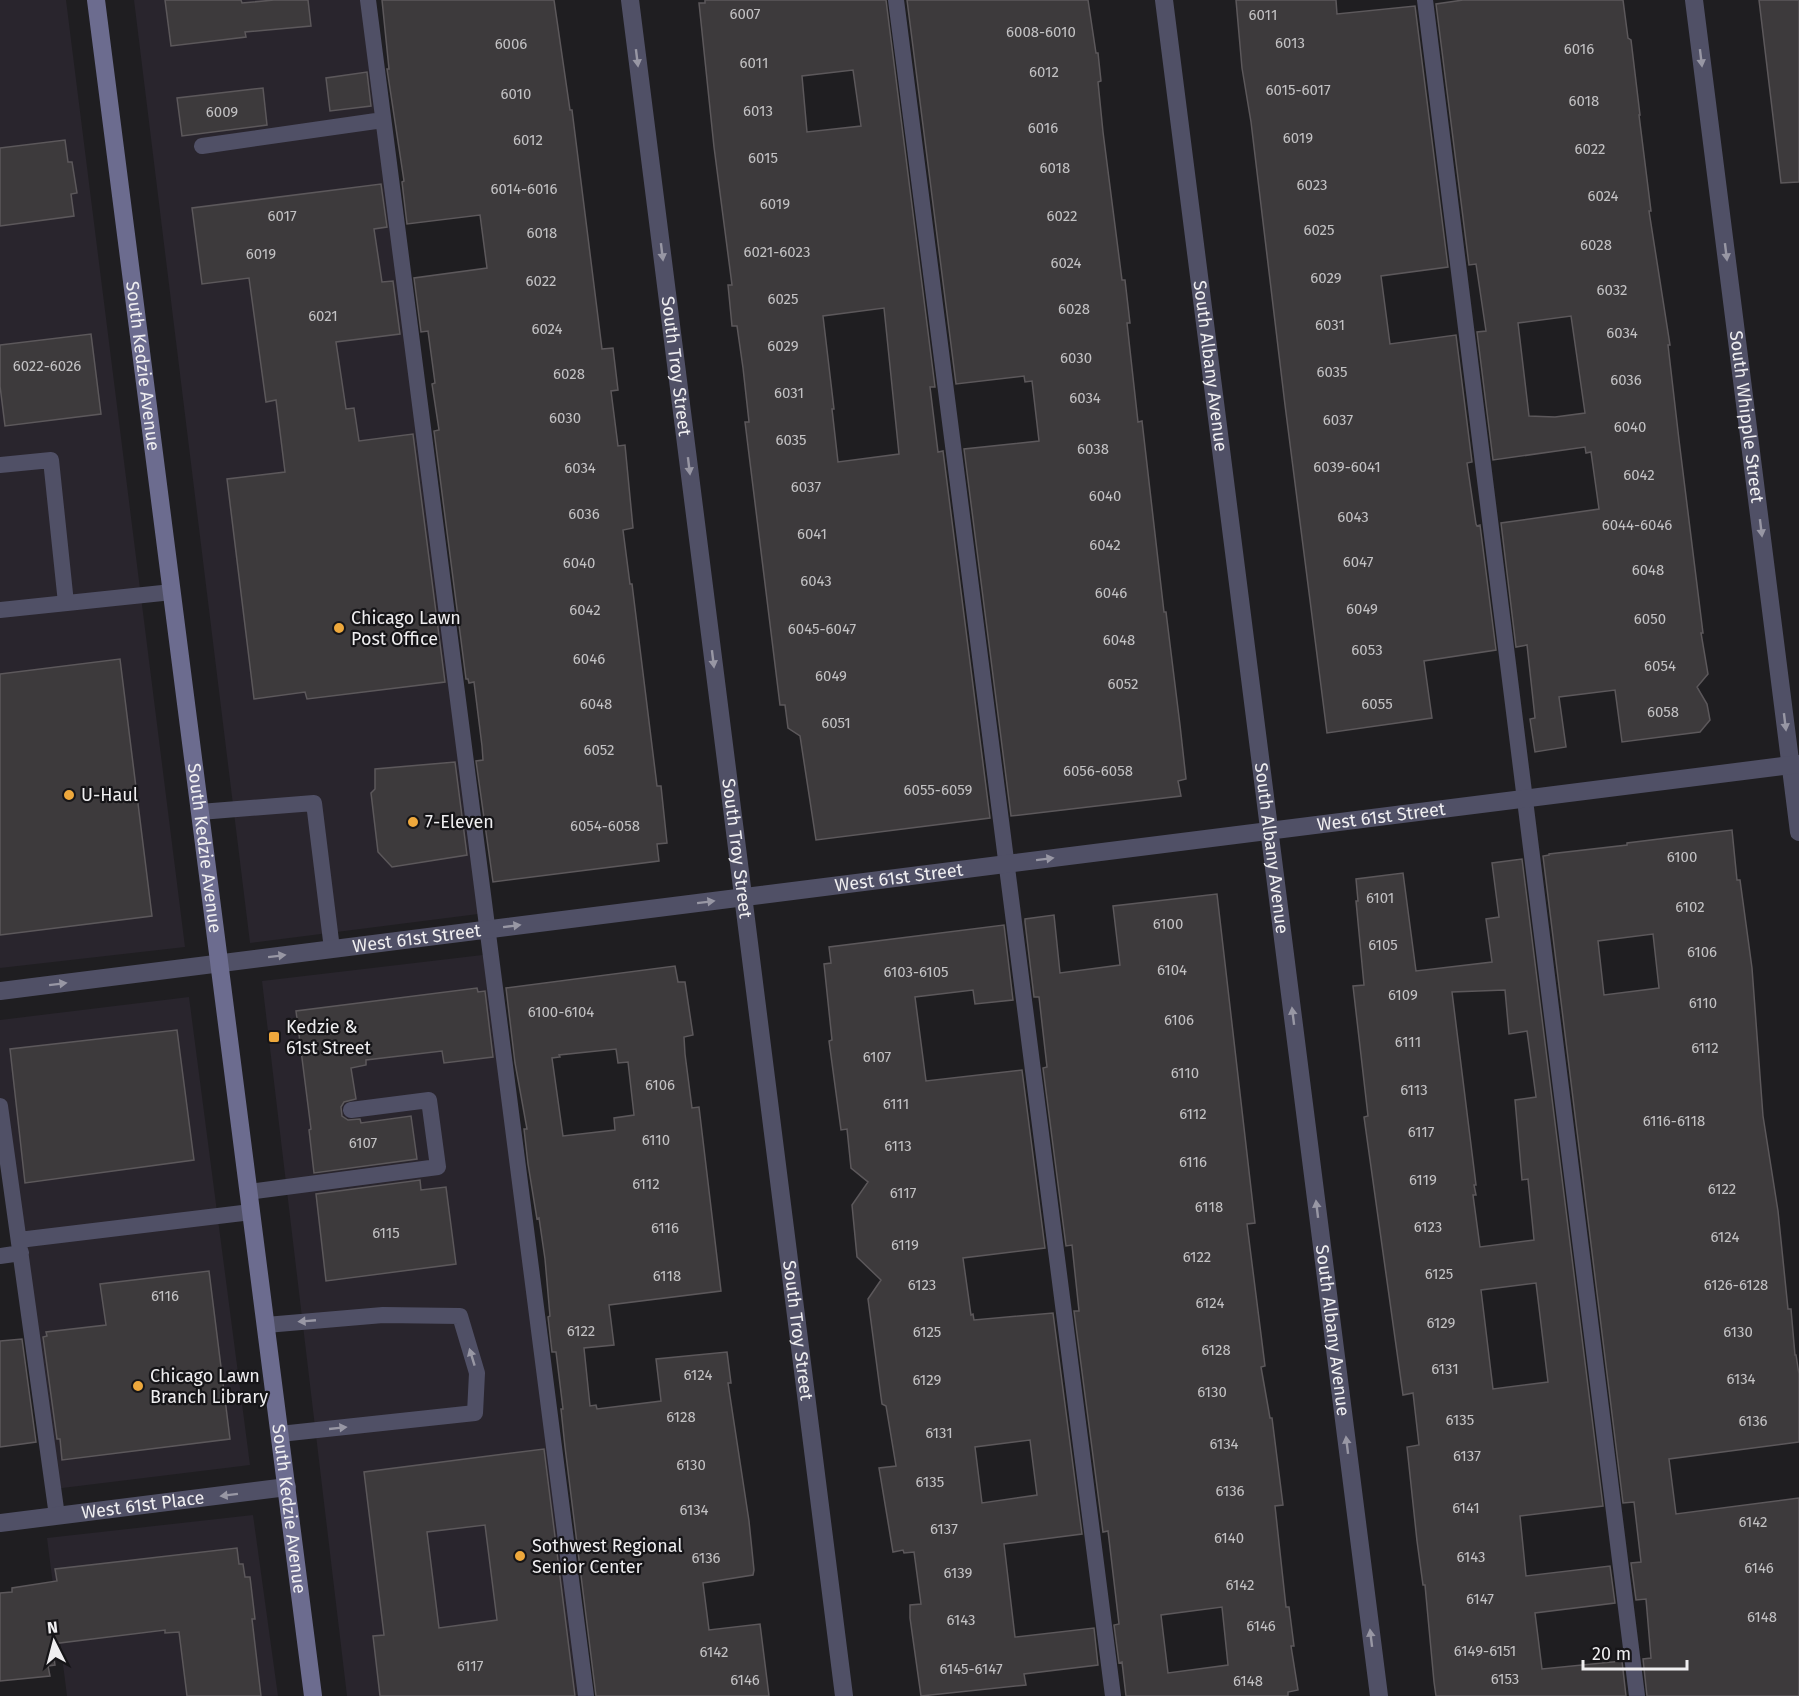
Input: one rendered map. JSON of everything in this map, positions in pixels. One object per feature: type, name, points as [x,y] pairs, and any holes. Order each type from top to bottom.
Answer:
[{"type":"main road","name":"South Kedzie Avenue","points":[[96,0],[313,1696]]},
{"type":"street","name":"South Troy Street","points":[[630,0],[844,1696]]},
{"type":"street","name":"South Albany Avenue","points":[[1164,0],[1379,1696]]},
{"type":"street","name":"South Whipple Street","points":[[1694,0],[1795,764],[1799,832]]},
{"type":"street","name":"West 61st Street","points":[[0,991],[1795,764]]},
{"type":"street","name":"West 61st Place","points":[[0,1523],[286,1487]]},
{"type":"lane","points":[[368,0],[586,1696]]},
{"type":"lane","points":[[896,0],[1113,1696]]},
{"type":"lane","points":[[1425,0],[1637,1696]]},
{"type":"lane","points":[[202,146],[383,120]]},
{"type":"lane","points":[[0,465],[51,460],[66,603]]},
{"type":"lane","points":[[0,610],[172,592]]},
{"type":"lane","points":[[200,812],[314,803],[332,949]]},
{"type":"lane","points":[[249,1192],[438,1167],[429,1100],[351,1110]]},
{"type":"lane","points":[[0,1106],[57,1516]]},
{"type":"lane","points":[[0,1256],[20,1246],[251,1212]]},
{"type":"lane","points":[[266,1325],[383,1315],[460,1316],[477,1373],[474,1413],[280,1434]]},
{"type":"shaded area","points":[[0,0],[66,0],[185,947],[0,968]]},
{"type":"shaded area","points":[[134,0],[368,0],[486,913],[250,943]]},
{"type":"shaded area","points":[[491,954],[586,1696],[347,1696],[262,981]]},
{"type":"shaded area","points":[[189,997],[250,1465],[54,1489],[0,1105],[0,1020]]},
{"type":"shaded area","points":[[253,1515],[278,1696],[67,1696],[47,1538]]},
{"type":"building","points":[[165,0],[241,0],[242,3],[308,0],[311,26],[245,32],[246,37],[171,46]]},
{"type":"building","points":[[382,0],[554,0],[570,110],[572,110],[602,349],[613,348],[618,390],[611,391],[618,446],[625,445],[633,528],[623,530],[630,584],[632,584],[657,786],[661,786],[667,843],[657,844],[659,861],[493,882],[476,761],[483,760],[474,682],[469,683],[466,679],[434,431],[439,430],[432,384],[435,383],[428,331],[421,332],[414,278],[487,268],[480,215],[407,224],[402,182],[404,181],[387,69],[389,69]]},
{"type":"building","points":[[705,0],[886,0],[935,387],[930,387],[938,452],[943,451],[990,818],[816,840],[800,736],[788,728],[785,705],[780,705],[745,422],[749,422],[743,368],[737,326],[732,326],[728,285],[732,285],[714,147],[699,3],[705,3]],"holes":[[[853,70],[861,126],[807,132],[802,76]],[[884,308],[899,454],[838,462],[823,316]]]},
{"type":"building","points":[[907,0],[1088,0],[1096,53],[1098,53],[1101,81],[1098,82],[1103,132],[1122,280],[1125,280],[1130,323],[1127,323],[1138,422],[1142,421],[1164,612],[1166,612],[1180,725],[1186,779],[1178,781],[1181,796],[1011,816],[964,449],[1039,441],[1032,381],[1025,382],[1024,376],[956,384]]},
{"type":"building","points":[[1236,0],[1336,0],[1337,14],[1415,6],[1448,267],[1381,276],[1390,344],[1456,335],[1472,462],[1467,463],[1476,524],[1480,525],[1496,650],[1424,661],[1432,718],[1327,733],[1251,122],[1242,68]]},
{"type":"building","points":[[1463,0],[1623,0],[1628,38],[1631,40],[1651,211],[1649,211],[1670,345],[1668,345],[1703,633],[1701,633],[1708,674],[1697,687],[1707,704],[1710,720],[1700,732],[1622,742],[1615,690],[1559,697],[1566,747],[1535,752],[1530,719],[1535,718],[1527,645],[1516,647],[1501,523],[1599,509],[1591,452],[1586,453],[1585,447],[1493,460],[1477,332],[1486,331],[1476,264],[1469,265],[1436,4]],"holes":[[[1571,316],[1585,413],[1555,417],[1529,416],[1518,323]]]},
{"type":"building","points":[[1759,0],[1799,0],[1799,182],[1781,183]]},
{"type":"building","points":[[367,72],[371,106],[330,111],[326,78]]},
{"type":"building","points":[[263,88],[267,125],[182,136],[177,98]]},
{"type":"building","points":[[65,140],[68,162],[72,162],[77,193],[71,194],[74,216],[0,226],[0,148]]},
{"type":"building","points":[[381,184],[387,227],[374,229],[382,282],[393,281],[400,334],[336,342],[346,409],[354,408],[359,441],[413,434],[445,682],[307,699],[305,692],[254,699],[227,479],[285,472],[276,400],[266,402],[249,278],[202,284],[192,208]]},
{"type":"building","points":[[91,334],[101,414],[5,426],[0,386],[0,345]]},
{"type":"building","name":"U-Haul","points":[[120,659],[152,916],[0,935],[0,674]]},
{"type":"building","name":"7-Eleven","points":[[455,762],[467,855],[392,867],[378,852],[371,793],[375,789],[375,769]]},
{"type":"building","points":[[1732,830],[1737,880],[1740,880],[1752,968],[1763,1116],[1778,1211],[1788,1309],[1791,1309],[1799,1374],[1799,1442],[1669,1459],[1676,1514],[1799,1498],[1799,1696],[1647,1696],[1643,1659],[1651,1658],[1646,1599],[1636,1600],[1631,1563],[1641,1562],[1634,1502],[1623,1503],[1543,856],[1627,845],[1627,843]],"holes":[[[1653,934],[1659,988],[1604,995],[1598,941]]]},
{"type":"building","points":[[1522,859],[1603,1506],[1520,1516],[1526,1576],[1610,1566],[1615,1603],[1535,1613],[1542,1669],[1622,1661],[1626,1696],[1436,1696],[1425,1585],[1423,1585],[1417,1541],[1407,1447],[1419,1445],[1413,1393],[1403,1395],[1364,1117],[1368,1116],[1353,986],[1364,985],[1356,879],[1403,873],[1416,971],[1492,962],[1486,919],[1499,917],[1492,863]],"holes":[[[1505,990],[1509,1034],[1527,1031],[1536,1097],[1515,1100],[1522,1180],[1528,1179],[1534,1240],[1480,1247],[1473,1195],[1476,1195],[1474,1185],[1476,1185],[1452,992]],[[1536,1283],[1548,1382],[1493,1389],[1481,1290]]]},
{"type":"building","points":[[1217,894],[1255,1223],[1247,1224],[1265,1366],[1261,1367],[1270,1418],[1272,1418],[1283,1505],[1275,1506],[1298,1690],[1288,1692],[1288,1696],[1126,1696],[1114,1625],[1119,1624],[1108,1531],[1103,1532],[1074,1311],[1079,1311],[1072,1245],[1066,1246],[1043,1068],[1047,1067],[1039,997],[1034,997],[1025,922],[1025,919],[1054,915],[1060,973],[1120,965],[1113,906]],"holes":[[[1222,1607],[1228,1665],[1168,1673],[1161,1615]]]},
{"type":"building","points":[[1004,925],[1013,1000],[975,1004],[973,990],[915,997],[926,1081],[1022,1070],[1045,1248],[963,1258],[971,1315],[973,1314],[974,1320],[1053,1313],[1082,1534],[1004,1544],[1015,1637],[1094,1628],[1098,1665],[1024,1674],[1026,1685],[921,1696],[910,1618],[910,1605],[921,1604],[914,1552],[904,1553],[903,1550],[893,1552],[879,1468],[896,1466],[886,1406],[882,1404],[868,1299],[881,1280],[857,1257],[852,1205],[868,1182],[851,1168],[847,1129],[841,1130],[829,1041],[832,1040],[824,964],[831,963],[829,947]],"holes":[[[1030,1440],[1037,1495],[982,1503],[975,1447]]]},
{"type":"building","points":[[675,966],[678,982],[685,982],[693,1035],[684,1037],[685,1054],[692,1108],[699,1107],[721,1291],[609,1305],[614,1345],[584,1348],[590,1406],[596,1405],[597,1409],[661,1401],[656,1359],[727,1352],[731,1383],[728,1383],[754,1570],[753,1575],[703,1583],[709,1630],[760,1624],[769,1696],[596,1696],[565,1447],[556,1352],[552,1352],[545,1259],[528,1164],[524,1129],[527,1129],[515,1063],[506,988]],"holes":[[[616,1049],[618,1063],[628,1062],[634,1115],[614,1118],[615,1130],[563,1136],[552,1058],[560,1057],[559,1055]]]},
{"type":"building","points":[[477,988],[478,992],[485,991],[493,1057],[444,1063],[442,1051],[366,1060],[366,1065],[351,1068],[356,1099],[344,1102],[341,1107],[342,1116],[348,1120],[360,1119],[361,1123],[411,1116],[417,1159],[314,1173],[309,1130],[311,1129],[296,1011]]},
{"type":"building","points":[[177,1030],[194,1160],[25,1183],[10,1049]]},
{"type":"building","points":[[420,1180],[421,1190],[446,1187],[456,1264],[326,1281],[316,1194]]},
{"type":"building","name":"Chicago Lawn Branch Library","points":[[209,1271],[230,1439],[62,1460],[43,1337],[47,1336],[46,1332],[106,1325],[100,1284]]},
{"type":"building","points":[[22,1339],[36,1442],[0,1447],[0,1341]]},
{"type":"building","points":[[544,1449],[575,1696],[380,1696],[373,1636],[384,1635],[364,1472]],"holes":[[[485,1525],[497,1620],[439,1628],[427,1532]]]},
{"type":"building","points":[[237,1548],[239,1564],[243,1564],[245,1577],[250,1577],[255,1619],[252,1619],[261,1696],[187,1696],[179,1632],[165,1633],[165,1630],[52,1644],[55,1665],[48,1666],[50,1676],[0,1681],[0,1593],[12,1592],[12,1588],[57,1581],[55,1569]]},
{"type":"place","name":"Chicago Lawn Post Office","points":[[339,628]]},
{"type":"place","name":"U-Haul","points":[[69,795]]},
{"type":"place","name":"7-Eleven","points":[[413,822]]},
{"type":"place","name":"Kedzie & 61st Street","points":[[274,1037]]},
{"type":"place","name":"Chicago Lawn Branch Library","points":[[138,1386]]},
{"type":"place","name":"Sothwest Regional Senior Center","points":[[520,1556]]}]
